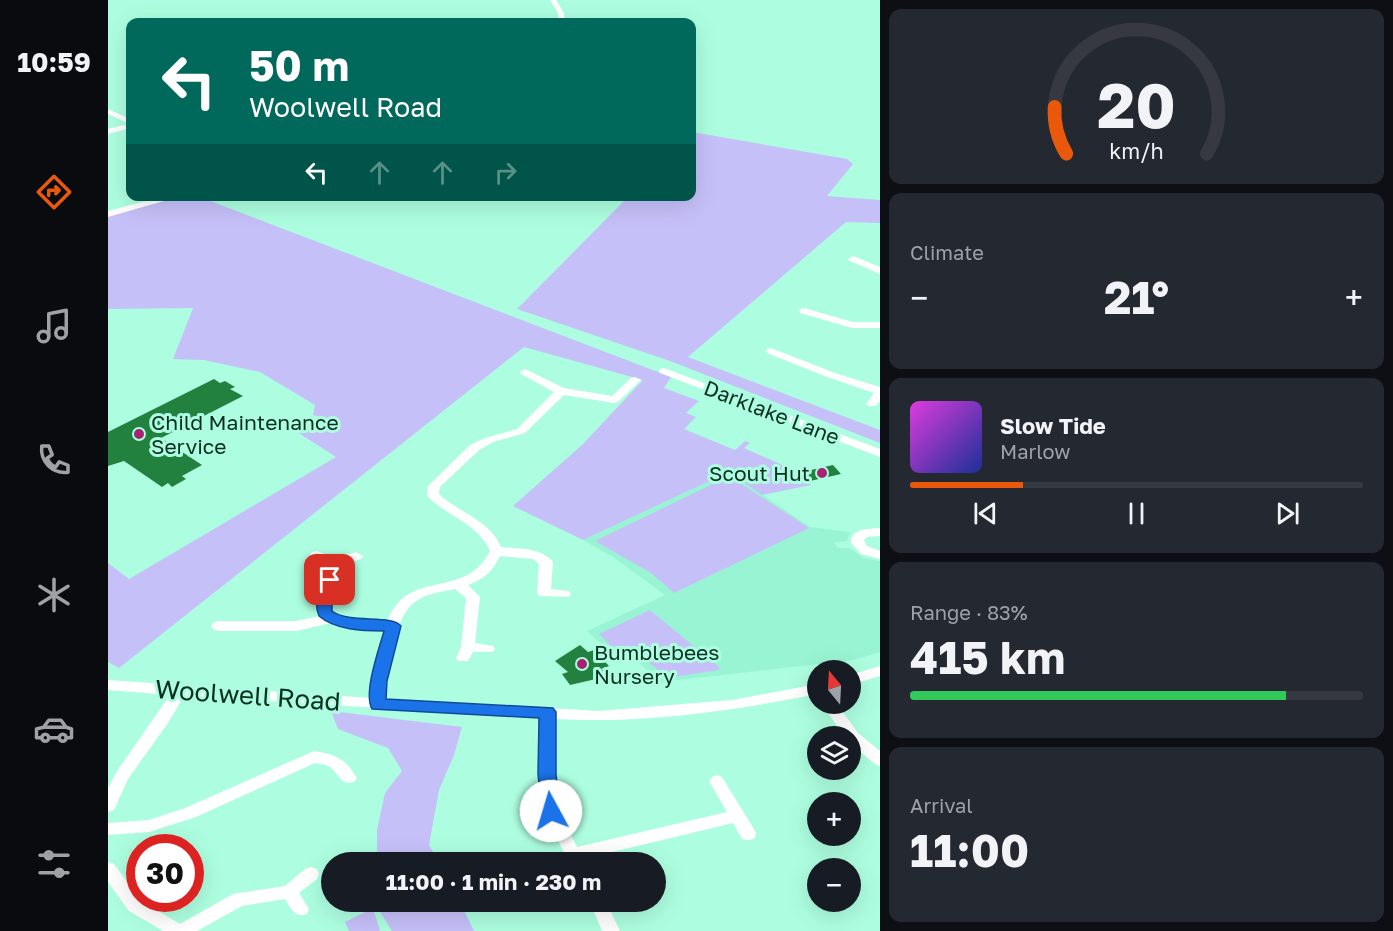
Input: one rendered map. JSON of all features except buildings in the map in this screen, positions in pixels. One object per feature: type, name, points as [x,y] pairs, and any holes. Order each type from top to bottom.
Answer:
[{"type":"street","points":[[553,0],[562,18]]},
{"type":"street","points":[[108,111],[126,123]]},
{"type":"street","points":[[108,132],[126,124]]},
{"type":"street","points":[[108,214],[158,201]]},
{"type":"street","points":[[853,259],[877,267]]},
{"type":"street","points":[[804,311],[852,325],[880,326]]},
{"type":"street","points":[[771,351],[880,392],[872,404]]},
{"type":"street","points":[[782,369],[793,360]]},
{"type":"street","name":"Darklake Lane","points":[[664,371],[880,453]]},
{"type":"street","points":[[525,372],[561,391],[614,400],[635,380]]},
{"type":"street","points":[[378,704],[379,681],[400,607],[417,593],[458,584],[485,571],[496,551],[493,541],[480,529],[441,504],[433,495],[434,486],[474,448],[489,440],[521,431],[561,391]]},
{"type":"street","points":[[880,532],[868,531],[857,539],[857,543],[865,551],[880,555]]},
{"type":"street","points":[[496,551],[537,555],[546,562],[544,593],[564,594]]},
{"type":"street","points":[[317,555],[335,562],[356,556]]},
{"type":"street","points":[[335,562],[324,598],[324,612],[331,618],[361,626],[393,626]]},
{"type":"street","points":[[458,584],[473,597],[466,652],[488,649]]},
{"type":"street","points":[[218,626],[296,626],[331,618]]},
{"type":"street","points":[[861,677],[880,671]]},
{"type":"street","name":"Woolwell Road","points":[[108,685],[514,713],[547,712],[599,716],[732,705],[807,692]]},
{"type":"street","points":[[108,807],[112,786],[161,724],[180,689]]},
{"type":"street","points":[[547,712],[547,774],[551,811],[571,852]]},
{"type":"street","points":[[836,714],[853,737],[880,760]]},
{"type":"street","points":[[108,829],[149,826],[189,813],[314,757],[333,760],[349,778]]},
{"type":"street","points":[[717,781],[748,834]]},
{"type":"street","points":[[601,852],[737,816]]},
{"type":"street","points":[[108,869],[135,906],[180,931],[239,900],[289,892],[310,874]]},
{"type":"street","points":[[289,892],[301,909]]},
{"type":"street","points":[[602,912],[611,931]]},
{"type":"shaded area","points":[[696,133],[847,159],[853,164],[827,196],[880,200],[880,223],[846,222],[688,357],[880,430],[880,443],[670,361],[517,309],[624,201],[696,201]]},
{"type":"shaded area","points":[[165,201],[210,201],[671,377],[664,388],[699,401],[686,413],[696,417],[684,429],[735,450],[745,441],[750,443],[744,448],[789,468],[811,485],[762,495],[729,472],[583,540],[513,506],[582,445],[643,380],[524,347],[119,668],[108,662],[108,563],[129,579],[336,457],[294,430],[296,427],[332,431],[335,422],[313,415],[315,405],[260,372],[204,360],[173,359],[193,308],[108,309],[108,215]]},
{"type":"shaded area","points":[[729,472],[810,527],[850,532],[847,541],[834,543],[838,548],[849,548],[864,558],[880,561],[880,652],[854,660],[807,660],[807,665],[660,682],[625,650],[614,655],[587,631],[665,595],[613,557],[583,540]]},
{"type":"shaded area","points":[[729,476],[809,528],[674,593],[651,573],[595,541]]},
{"type":"shaded area","points":[[650,610],[719,667],[719,670],[667,678],[630,646],[616,651],[599,634]]},
{"type":"shaded area","points":[[331,711],[462,727],[454,755],[439,790],[429,845],[433,852],[377,852],[377,830],[385,793],[402,771],[388,748],[338,729]]},
{"type":"shaded area","points":[[365,912],[374,912],[380,931],[349,931],[345,922]]},
{"type":"shaded area","points":[[380,912],[465,912],[474,931],[392,931]]},
{"type":"place","name":"Child Maintenance Service","points":[[139,434]]},
{"type":"place","name":"Scout Hut","points":[[822,473]]},
{"type":"place","name":"Bumblebees Nursery","points":[[582,664]]},
{"type":"route","points":[[330,580],[324,598],[324,612],[331,618],[361,626],[393,626],[379,681],[378,704],[514,713],[547,712],[547,774],[551,811]]}]
